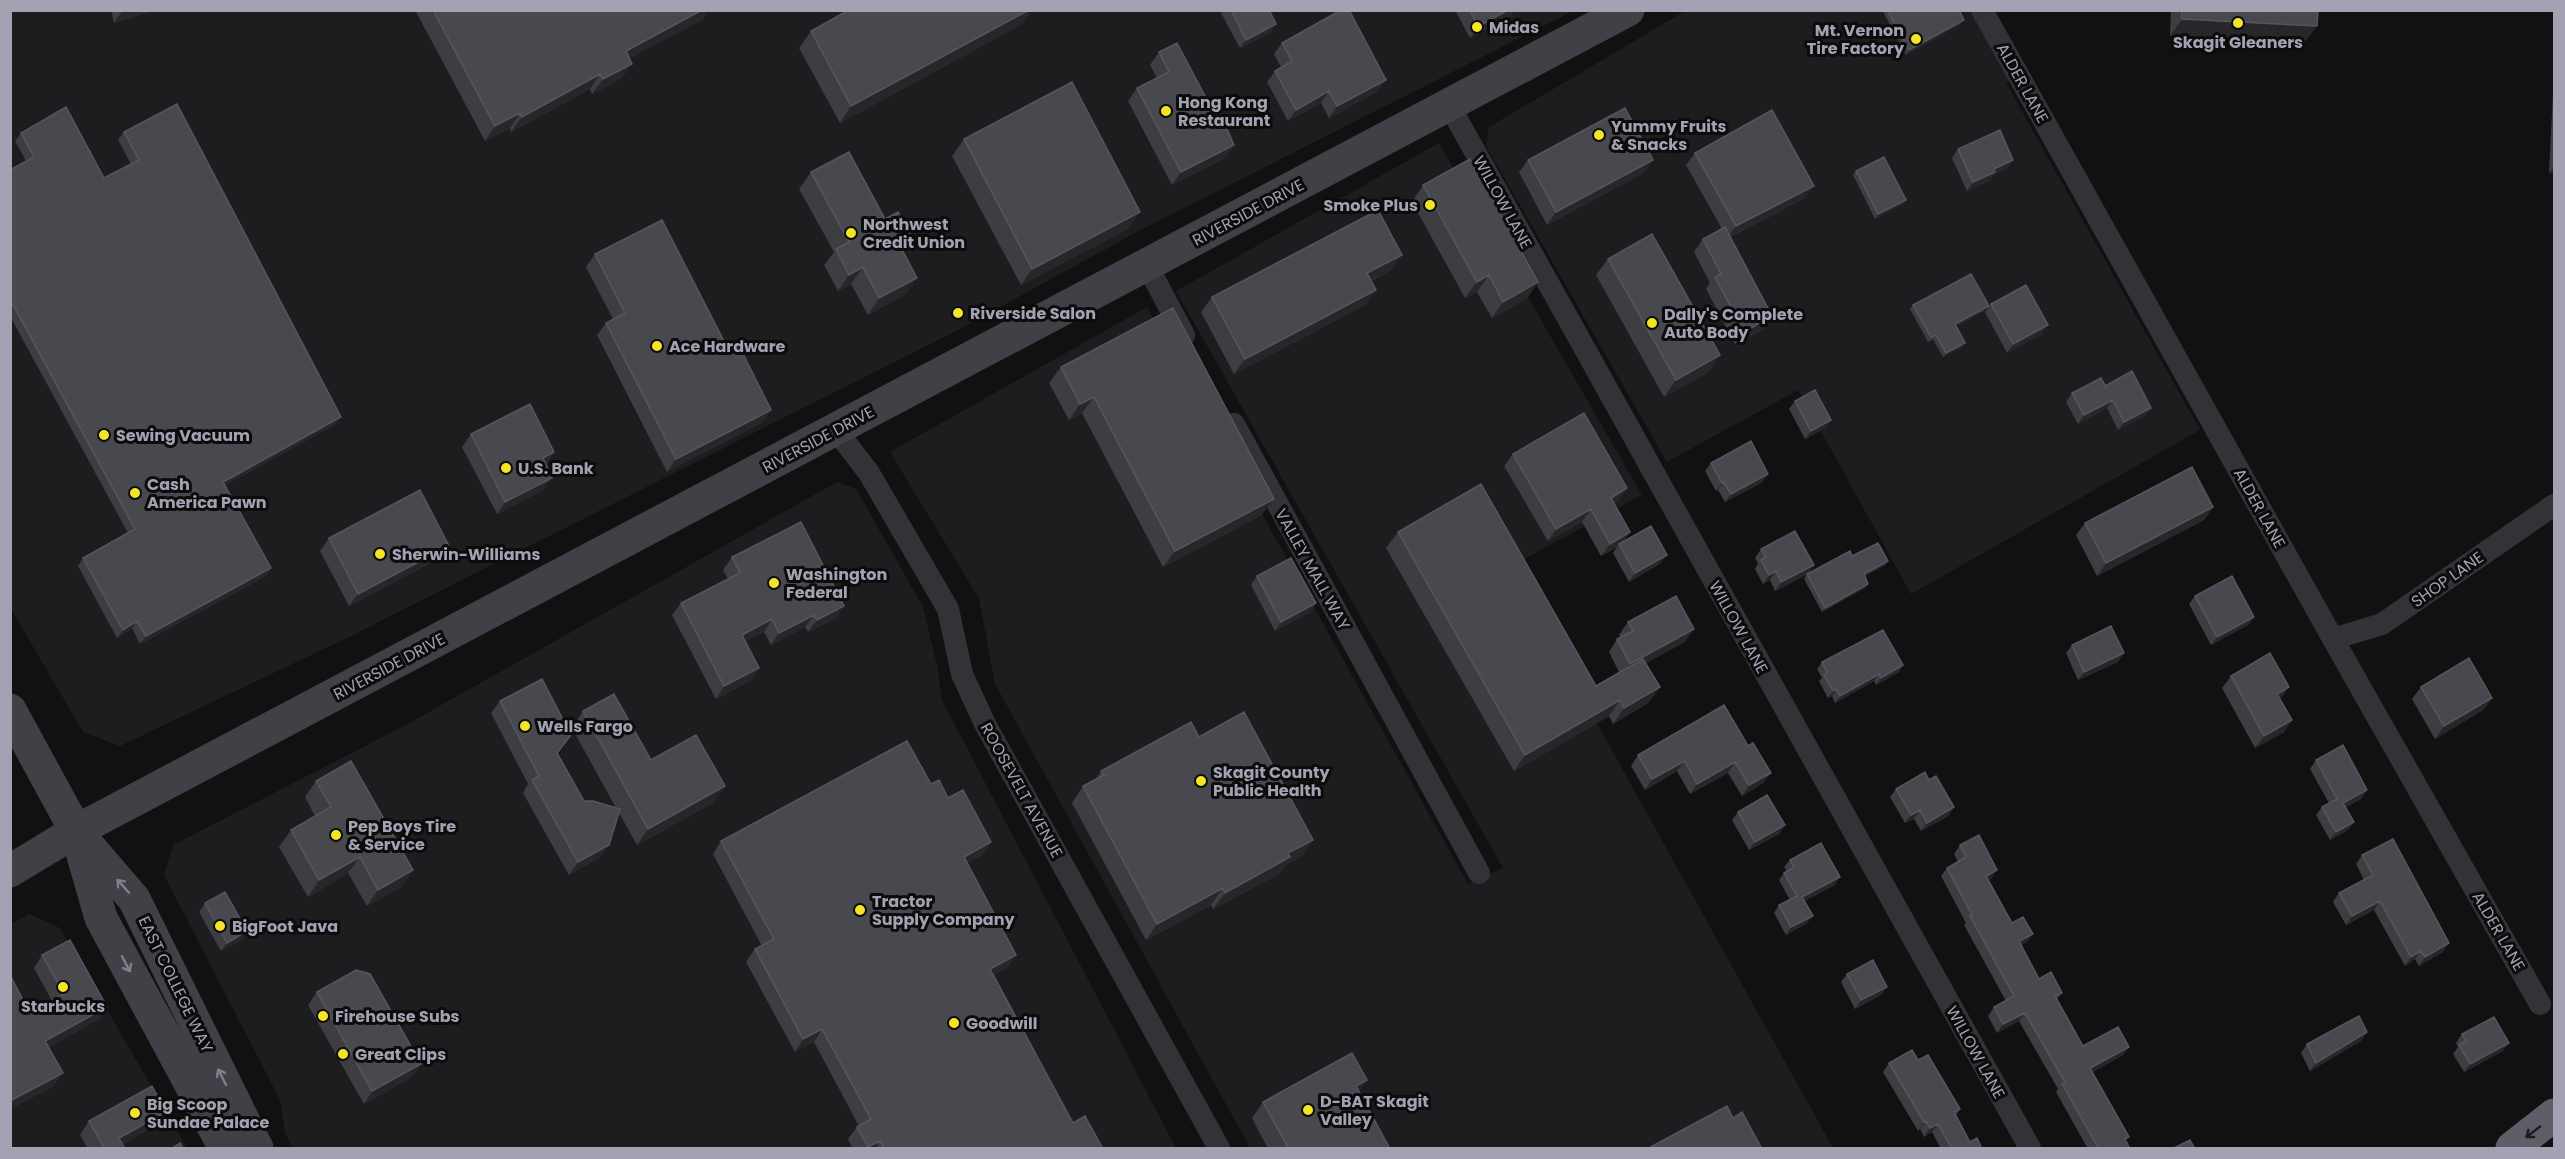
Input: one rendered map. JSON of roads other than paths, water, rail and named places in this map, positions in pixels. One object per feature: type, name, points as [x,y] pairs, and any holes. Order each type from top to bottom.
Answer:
[{"type":"highway","points":[[2512,1149],[2554,1115]]},
{"type":"main road","name":"RIVERSIDE DRIVE","points":[[10,872],[76,831],[1628,10]]},
{"type":"main road","name":"EAST COLLEGE WAY","points":[[10,710],[76,831],[134,899],[257,1149]]},
{"type":"main road","name":"EAST COLLEGE WAY","points":[[76,831],[101,918],[225,1149]]},
{"type":"street","name":"ALDER LANE","points":[[1982,10],[2333,639],[2540,1004]]},
{"type":"street","name":"WILLOW LANE","points":[[1449,105],[2030,1149]]},
{"type":"street","points":[[1147,265],[1192,348]]},
{"type":"street","name":"VALLEY MALL WAY","points":[[1225,409],[1479,873]]},
{"type":"street","name":"ROOSEVELT AVENUE","points":[[836,430],[869,472],[948,609],[963,674],[985,724],[1219,1149]]},
{"type":"street","name":"SHOP LANE","points":[[2333,639],[2382,624],[2554,505]]},
{"type":"place","name":"Skagit Gleaners","points":[[2238,23]]},
{"type":"place","name":"Midas","points":[[1477,27]]},
{"type":"place","name":"Mt. Vernon Tire Factory","points":[[1916,39]]},
{"type":"place","name":"Hong Kong Restaurant","points":[[1166,111]]},
{"type":"place","name":"Yummy Fruits & Snacks","points":[[1599,135]]},
{"type":"place","name":"Smoke Plus","points":[[1430,205]]},
{"type":"place","name":"Northwest Credit Union","points":[[851,233]]},
{"type":"place","name":"Riverside Salon","points":[[958,313]]},
{"type":"place","name":"Dally's Complete Auto Body","points":[[1652,323]]},
{"type":"place","name":"Ace Hardware","points":[[657,346]]},
{"type":"place","name":"Sewing Vacuum","points":[[104,435]]},
{"type":"place","name":"U.S. Bank","points":[[506,468]]},
{"type":"place","name":"Cash America Pawn","points":[[135,493]]},
{"type":"place","name":"Sherwin-Williams","points":[[380,554]]},
{"type":"place","name":"Washington Federal","points":[[774,583]]},
{"type":"place","name":"Wells Fargo","points":[[525,726]]},
{"type":"place","name":"Skagit County Public Health","points":[[1201,781]]},
{"type":"place","name":"Pep Boys Tire & Service","points":[[336,835]]},
{"type":"place","name":"Tractor Supply Company","points":[[860,910]]},
{"type":"place","name":"BigFoot Java","points":[[220,926]]},
{"type":"place","name":"Starbucks","points":[[63,987]]},
{"type":"place","name":"Firehouse Subs","points":[[323,1016]]},
{"type":"place","name":"Goodwill","points":[[954,1023]]},
{"type":"place","name":"Great Clips","points":[[343,1054]]},
{"type":"place","name":"D-BAT Skagit Valley","points":[[1308,1110]]},
{"type":"place","name":"Big Scoop Sundae Palace","points":[[135,1113]]}]
